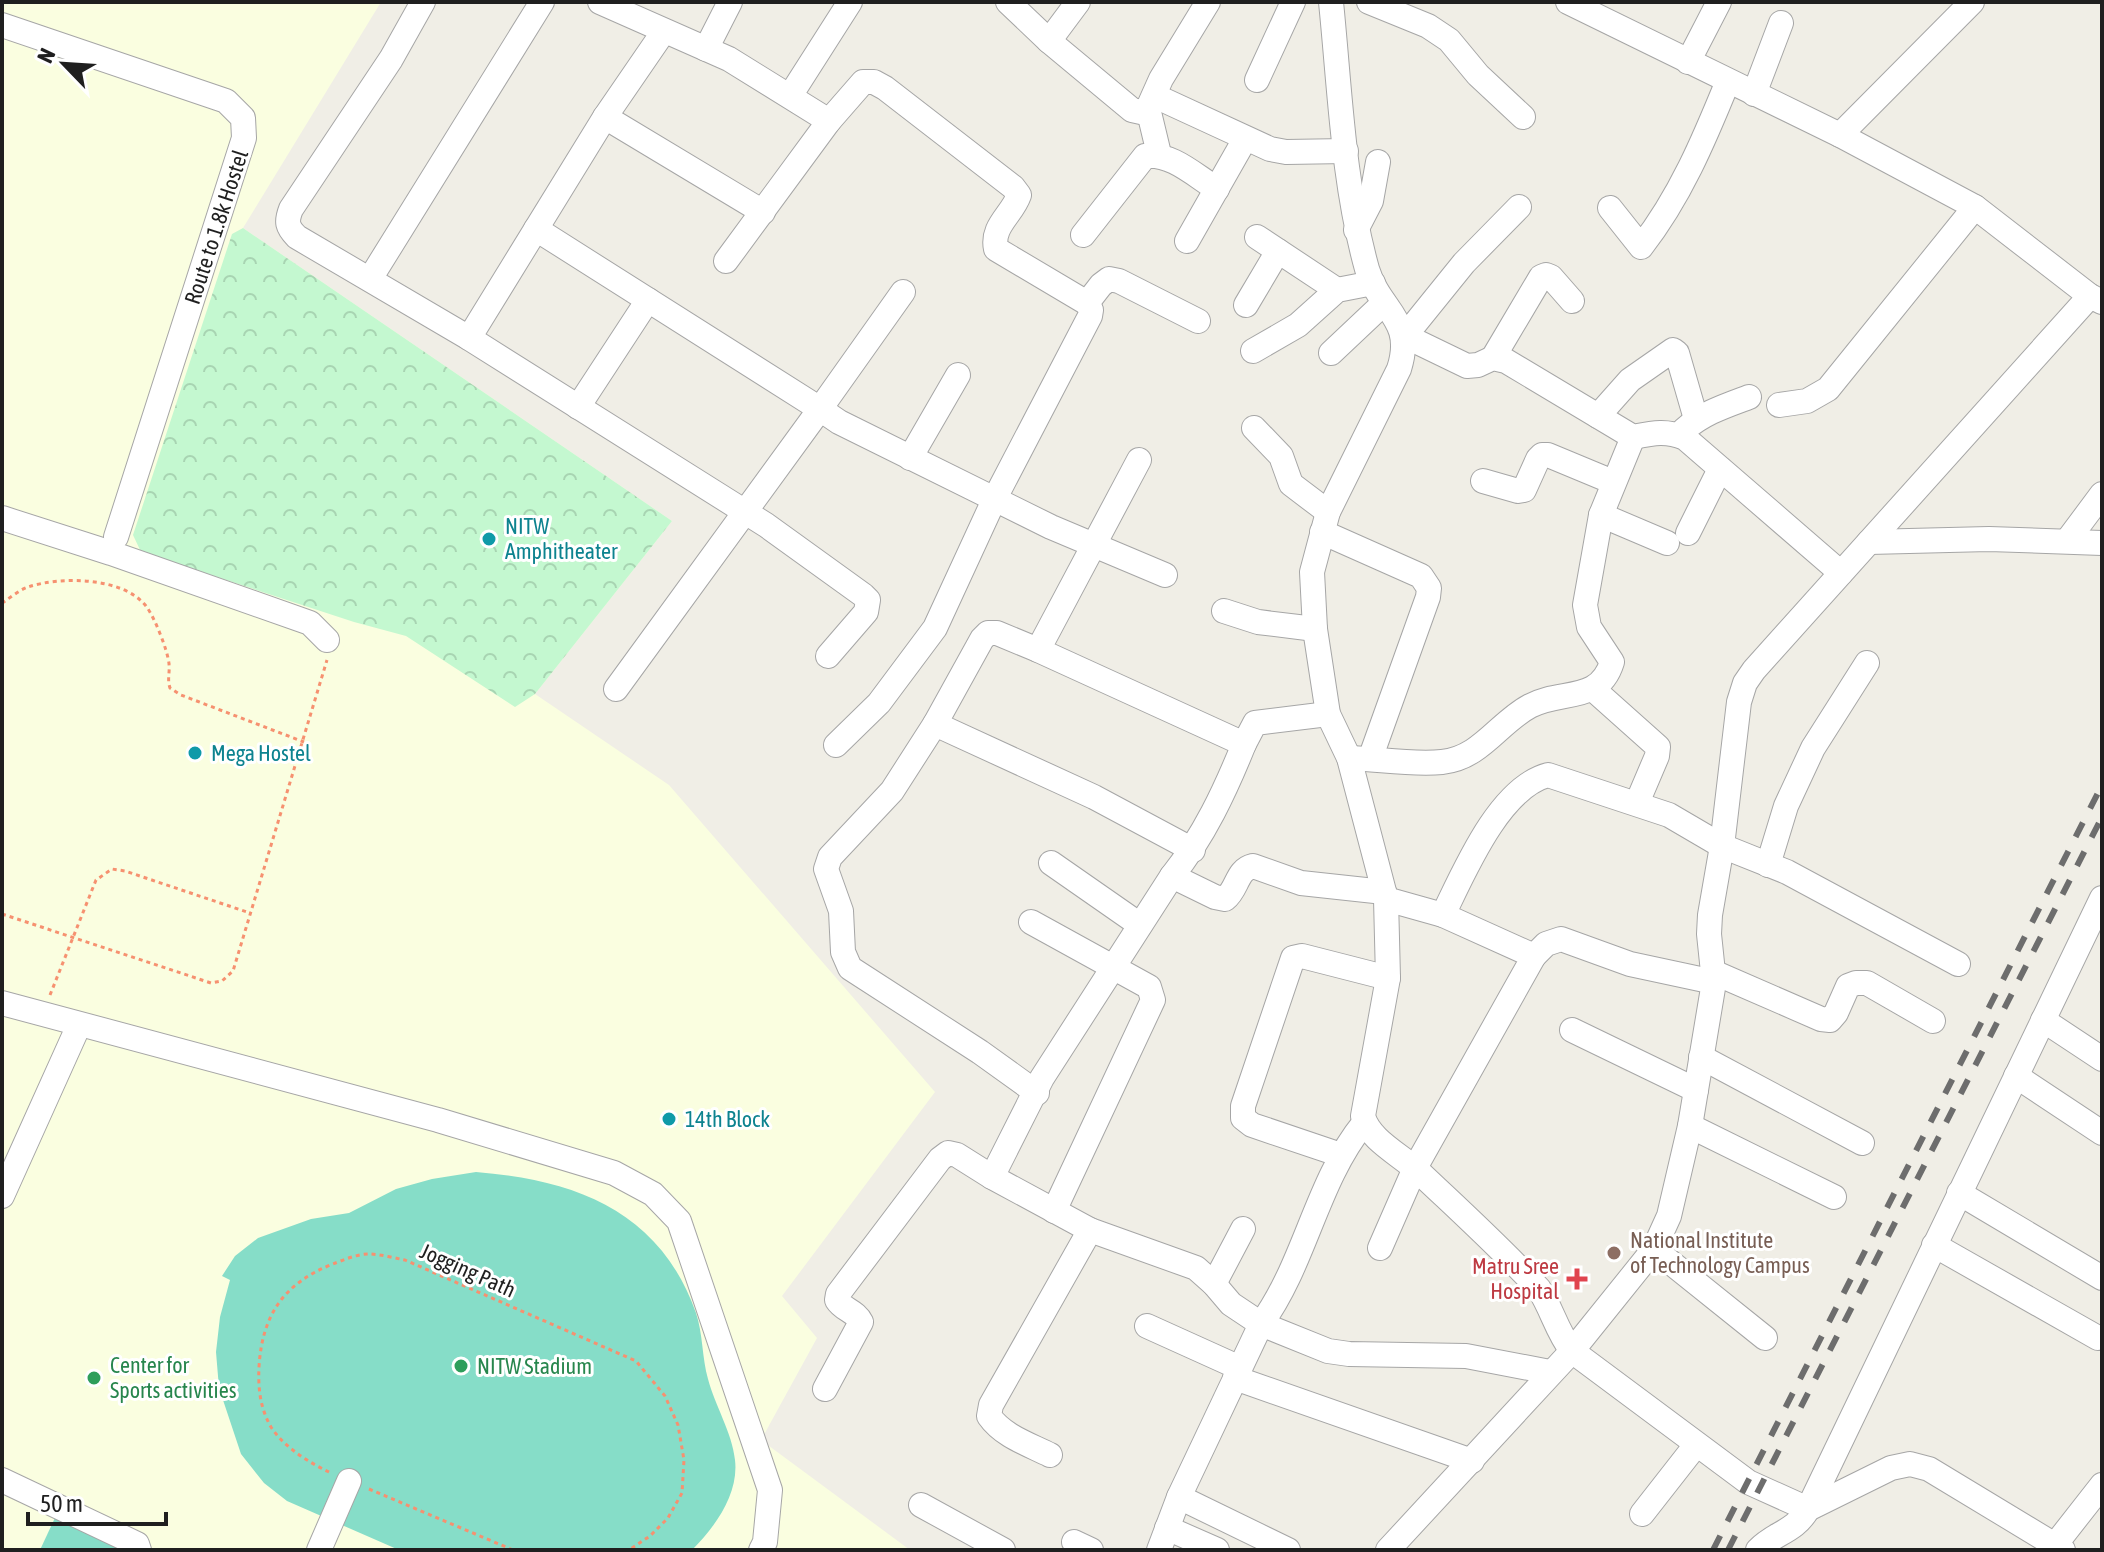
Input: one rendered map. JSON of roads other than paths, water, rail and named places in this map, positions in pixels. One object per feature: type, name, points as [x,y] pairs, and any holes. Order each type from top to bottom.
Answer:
[{"type":"street","points":[[423,2],[391,59],[291,209],[287,221],[289,229],[297,237],[469,338],[744,511],[868,600],[866,612],[828,656]]},
{"type":"street","points":[[370,279],[542,2]]},
{"type":"street","points":[[706,49],[730,2]]},
{"type":"street","points":[[790,96],[850,2]]},
{"type":"street","points":[[1008,2],[1049,41],[1132,110],[1141,112],[1151,102],[1161,79],[1208,2]]},
{"type":"street","points":[[1049,41],[1078,2]]},
{"type":"street","points":[[1257,80],[1293,2]]},
{"type":"street","points":[[1331,2],[1356,230],[1378,293],[1405,336],[1467,366],[1478,365],[1493,358],[1541,277],[1551,277],[1572,301]]},
{"type":"street","points":[[1369,2],[1428,26],[1449,40],[1478,75],[1523,117]]},
{"type":"street","points":[[1388,1550],[1572,1351],[1654,1249],[1669,1216],[1690,1126],[1714,977],[1710,915],[1722,846],[1739,702],[1745,683],[1869,542],[2096,299],[1975,207],[1840,135],[1568,2]]},
{"type":"street","points":[[1688,62],[1719,2]]},
{"type":"street","points":[[1840,135],[1972,2]]},
{"type":"street","points":[[605,3],[729,59],[829,121]]},
{"type":"street","points":[[1754,94],[1781,23]]},
{"type":"street","name":"Route to 1.8k Hostel","points":[[2,25],[226,101],[243,118],[244,138],[116,537]]},
{"type":"street","points":[[469,338],[605,117],[664,31]]},
{"type":"street","points":[[1610,208],[1641,247],[1679,192],[1706,138],[1728,81]]},
{"type":"street","points":[[726,261],[829,121],[863,82],[874,82],[1013,187],[1019,195],[1014,208],[997,229],[994,240],[996,249],[1087,303],[1091,310],[994,500],[935,628],[879,703],[836,745]]},
{"type":"street","points":[[1151,102],[1270,149],[1286,152],[1346,151]]},
{"type":"street","points":[[1151,102],[1159,154]]},
{"type":"street","points":[[605,117],[763,212]]},
{"type":"street","points":[[1187,241],[1245,139]]},
{"type":"street","points":[[1083,235],[1145,156],[1159,154],[1217,189]]},
{"type":"street","points":[[1356,230],[1371,201],[1378,162]]},
{"type":"street","points":[[1519,207],[1464,263],[1405,336],[1399,369],[1325,522],[1312,572],[1315,629],[1328,714],[1360,758],[1385,896],[1388,978],[1364,1123],[1415,1168],[1539,1289],[1561,1336],[1572,1351],[1748,1482],[1808,1509]]},
{"type":"street","points":[[1779,405],[1807,401],[1828,389],[1975,207]]},
{"type":"street","points":[[536,229],[839,422],[1051,527],[1165,575]]},
{"type":"street","points":[[1257,237],[1337,290],[1378,293]]},
{"type":"street","points":[[1246,305],[1278,251]]},
{"type":"street","points":[[1087,303],[1109,279],[1119,281],[1198,321]]},
{"type":"street","points":[[1253,351],[1298,325],[1337,290]]},
{"type":"street","points":[[616,689],[903,292]]},
{"type":"street","points":[[1331,353],[1378,293]]},
{"type":"street","points":[[578,407],[648,300]]},
{"type":"street","points":[[1598,416],[1630,380],[1673,350],[1677,353],[1687,427],[1685,438],[1841,573]]},
{"type":"street","points":[[1493,358],[1506,361],[1633,437],[1687,427],[1749,397]]},
{"type":"street","points":[[910,458],[958,375]]},
{"type":"street","points":[[1254,428],[1281,456],[1291,484],[1325,522],[1421,576],[1429,588],[1428,597],[1360,758]]},
{"type":"street","points":[[1360,758],[1441,762],[1459,758],[1478,749],[1528,707],[1545,699],[1593,689],[1608,674],[1612,662],[1589,627],[1585,605],[1601,515],[1633,437]]},
{"type":"street","points":[[1483,481],[1524,490],[1538,459],[1548,455],[1613,482]]},
{"type":"street","points":[[1038,650],[1139,460]]},
{"type":"street","points":[[1601,515],[1678,538],[1720,469]]},
{"type":"street","points":[[2067,541],[2102,494]]},
{"type":"street","points":[[2,518],[310,623],[327,640]]},
{"type":"street","points":[[1869,542],[1989,539],[2102,543]]},
{"type":"street","points":[[1224,611],[1258,622],[1315,629]]},
{"type":"street","points":[[1037,1093],[980,1052],[850,968],[845,960],[841,911],[826,864],[830,857],[892,791],[988,633],[997,633],[1038,650],[1244,744]]},
{"type":"street","points":[[1768,865],[1786,806],[1813,748],[1867,663]]},
{"type":"street","points":[[1593,689],[1658,747],[1637,803]]},
{"type":"street","points":[[992,1177],[1042,1078],[1172,876],[1193,850],[1222,797],[1255,723],[1328,714]]},
{"type":"street","points":[[935,724],[1094,797],[1193,850]]},
{"type":"street","points":[[1443,915],[1480,839],[1501,811],[1536,778],[1548,775],[1669,815],[1722,846],[1768,865],[1958,964]]},
{"type":"street","points":[[1051,863],[1140,925]]},
{"type":"street","points":[[1172,876],[1225,899],[1243,871],[1253,866],[1301,883],[1385,896],[1443,915],[1534,956]]},
{"type":"street","points":[[1758,1550],[1801,1522],[1808,1509],[2043,1020],[2099,911]]},
{"type":"street","points":[[1031,922],[1149,987],[1153,1000],[1054,1211]]},
{"type":"street","points":[[1380,1248],[1415,1168],[1534,956],[1546,944],[1561,939],[1630,964],[1714,977],[1821,1019],[1830,1020],[1836,1013],[1848,986],[1867,983],[1933,1021]]},
{"type":"street","points":[[1341,1155],[1252,1125],[1243,1118],[1243,1106],[1293,958],[1302,956],[1388,978]]},
{"type":"street","points":[[2,1003],[468,1129],[614,1173],[653,1194],[679,1221],[770,1490],[765,1542],[761,1550]]},
{"type":"street","points":[[2043,1020],[2102,1059]]},
{"type":"street","points":[[2,1196],[79,1025]]},
{"type":"street","points":[[1572,1030],[1696,1090]]},
{"type":"street","points":[[1701,1057],[1862,1143]]},
{"type":"street","points":[[2016,1076],[2102,1133]]},
{"type":"street","points":[[1217,1550],[1163,1539],[1179,1497],[1261,1324],[1286,1286],[1341,1155],[1364,1123]]},
{"type":"street","points":[[1690,1126],[1834,1197]]},
{"type":"street","points":[[825,1389],[861,1322],[841,1307],[838,1294],[940,1159],[948,1153],[957,1155],[1090,1230],[1196,1268],[1231,1304],[1261,1324],[1328,1351],[1466,1356],[1550,1372]]},
{"type":"street","points":[[1959,1193],[2102,1278]]},
{"type":"street","points":[[1214,1284],[1243,1229]]},
{"type":"street","points":[[1050,1455],[1006,1433],[989,1416],[991,1405],[1090,1230]]},
{"type":"street","points":[[1934,1245],[2098,1338]]},
{"type":"street","points":[[1654,1249],[1765,1338]]},
{"type":"street","points":[[1147,1326],[1238,1373],[1472,1461]]},
{"type":"street","points":[[1642,1514],[1696,1445]]},
{"type":"street","points":[[1808,1509],[1891,1468],[1910,1464],[1929,1469],[2059,1548],[2102,1485]]},
{"type":"street","points":[[2,1480],[144,1548]]},
{"type":"street","points":[[319,1550],[349,1481]]},
{"type":"street","points":[[1179,1497],[1288,1550]]},
{"type":"street","points":[[921,1505],[1003,1550]]},
{"type":"railway","points":[[1713,1550],[2102,785]]},
{"type":"railway","points":[[1728,1550],[2102,817]]},
{"type":"place","name":"NITW Amphitheater","points":[[489,539]]},
{"type":"place","name":"Mega Hostel","points":[[195,753]]},
{"type":"place","name":"14th Block","points":[[669,1119]]},
{"type":"place","name":"National Institute of Technology Campus","points":[[1614,1253]]},
{"type":"place","name":"Matru Sree Hospital","points":[[1577,1279]]},
{"type":"place","name":"NITW Stadium","points":[[461,1366]]},
{"type":"place","name":"Center for Sports activities","points":[[94,1378]]}]
